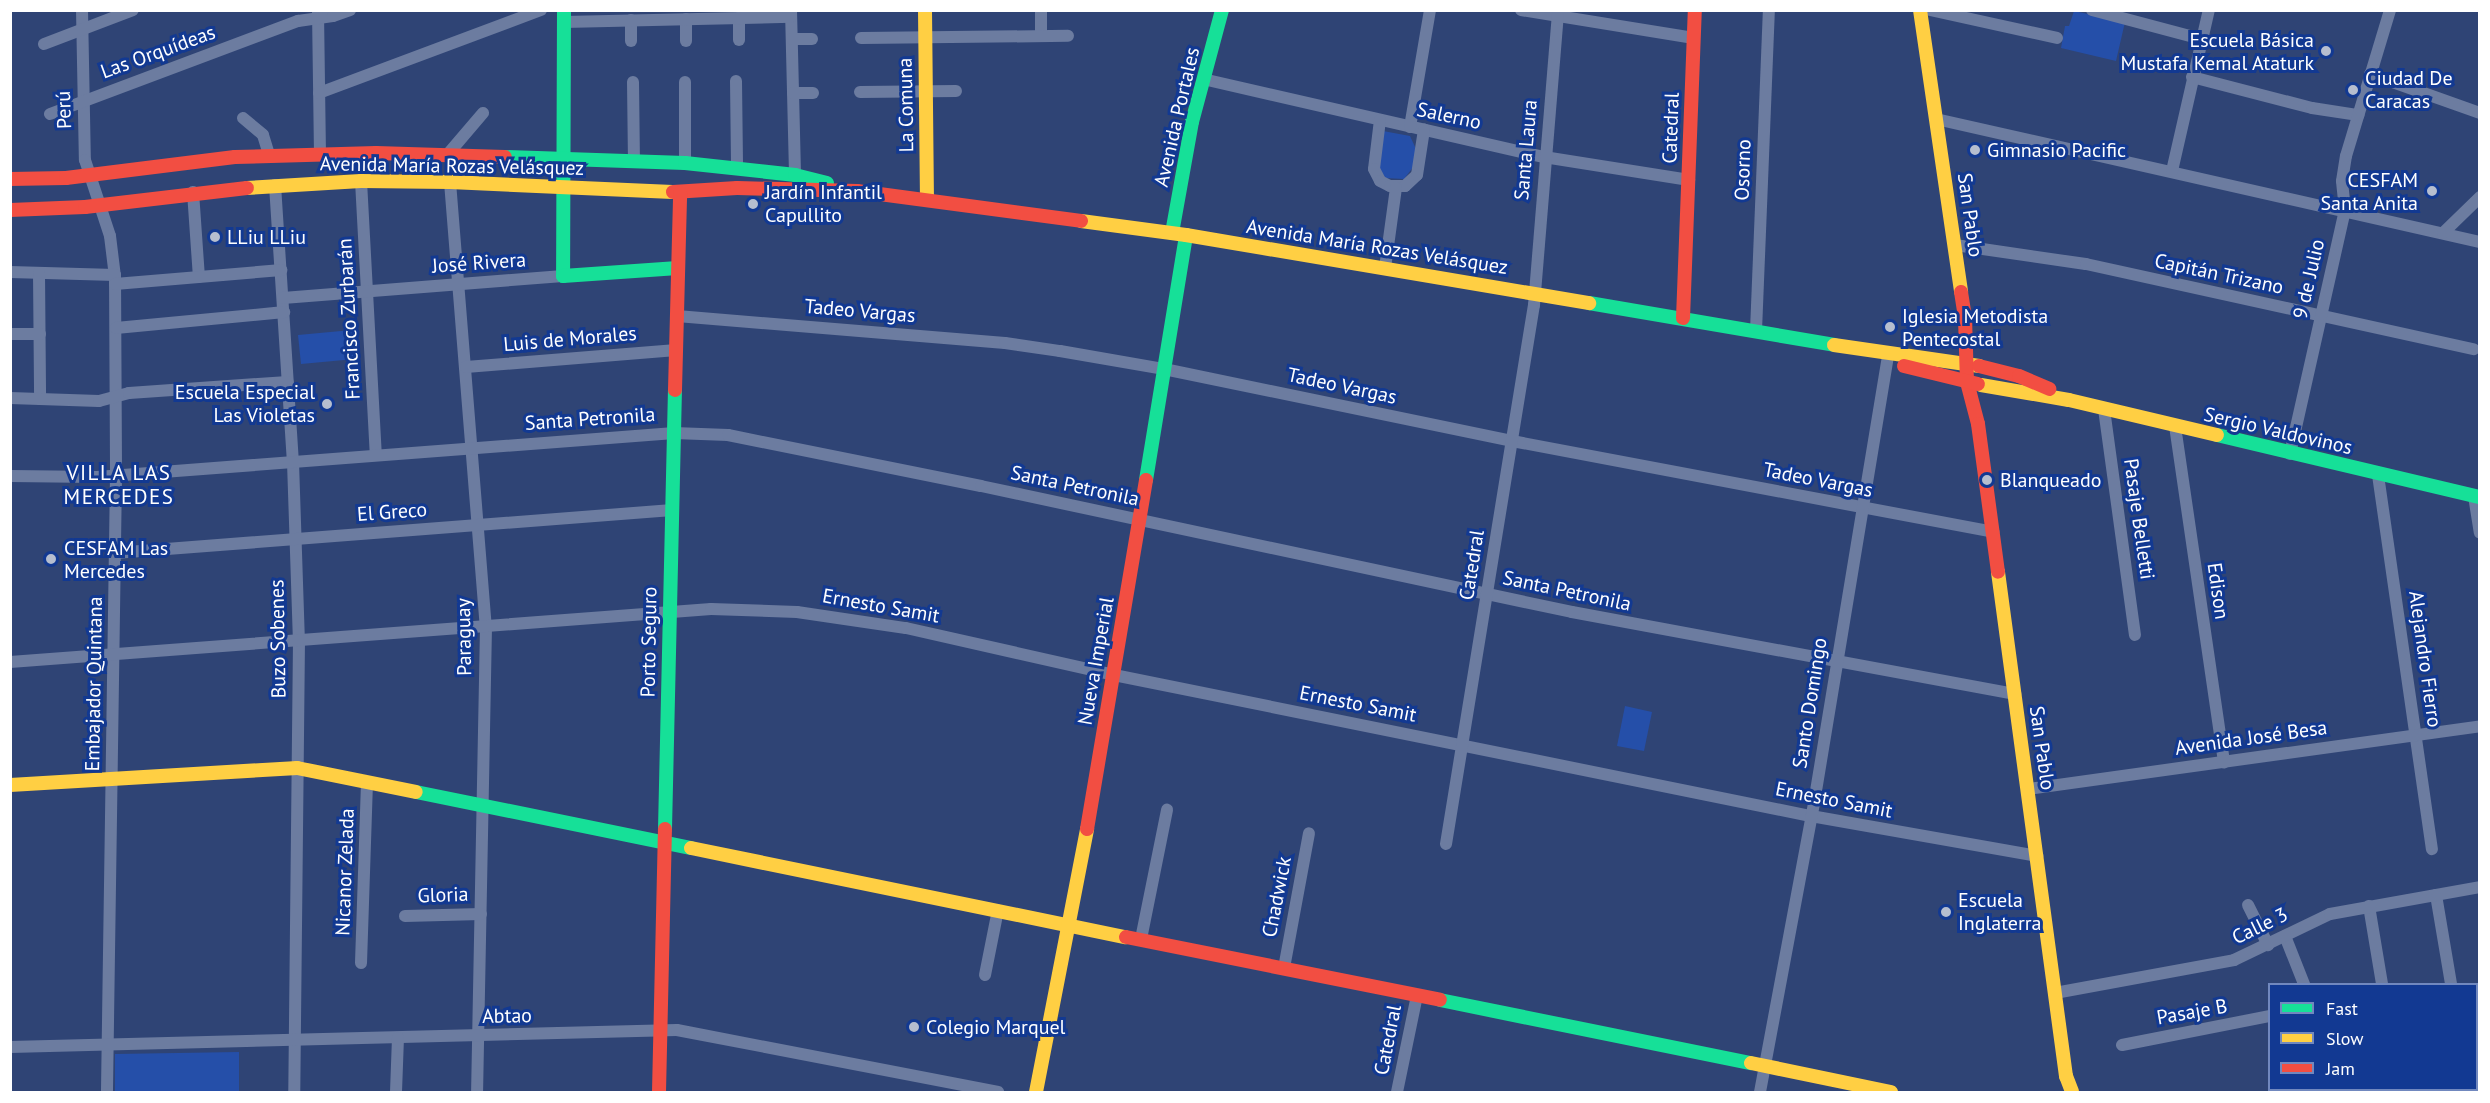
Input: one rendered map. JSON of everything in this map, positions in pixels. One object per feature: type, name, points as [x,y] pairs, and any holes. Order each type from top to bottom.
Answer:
[{"type":"main road","name":"La Comuna","points":[[925,10],[927,199]]},
{"type":"main road","name":"Avenida Portales","points":[[1179,234],[1203,79],[1222,10]]},
{"type":"main road","name":"Catedral","points":[[1683,318],[1695,10]]},
{"type":"main road","name":"San Pablo","points":[[1920,10],[1972,365],[1981,385],[1978,424]]},
{"type":"main road","points":[[563,276],[564,16]]},
{"type":"main road","name":"Avenida María Rozas Velásquez","points":[[10,179],[89,176],[201,160],[269,155],[448,154],[634,160],[685,164],[795,175],[857,191]]},
{"type":"main road","name":"Avenida María Rozas Velásquez","points":[[10,210],[99,206],[193,192],[361,181],[450,182],[681,193],[737,188],[857,191],[1179,234],[1888,354],[1972,365]]},
{"type":"main road","name":"Porto Seguro","points":[[659,1092],[681,193]]},
{"type":"main road","name":"Nueva Imperial","points":[[1036,1092],[1070,924],[1140,520],[1164,369],[1179,234]]},
{"type":"main road","name":"José Rivera","points":[[563,276],[678,268]]},
{"type":"main road","name":"Avenida María Rozas Velásquez","points":[[1888,354],[1895,361],[1908,367],[1981,385]]},
{"type":"main road","name":"San Pablo","points":[[1972,365],[1967,381],[1978,424],[2066,1076],[2072,1092]]},
{"type":"main road","name":"Sergio Valdovinos","points":[[1972,365],[2026,379],[2069,400]]},
{"type":"main road","name":"Sergio Valdovinos","points":[[1981,385],[2069,400],[2477,497]]},
{"type":"main road","points":[[10,786],[297,768],[1891,1092]]},
{"type":"main road","name":"San Pablo","points":[[2064,1092],[2066,1076]]},
{"type":"street","name":"Perú","points":[[82,10],[85,155],[99,206]]},
{"type":"street","points":[[44,44],[133,10]]},
{"type":"street","name":"Las Orquídeas","points":[[50,114],[318,14],[350,10]]},
{"type":"street","points":[[320,93],[541,10]]},
{"type":"street","points":[[1041,10],[1041,36]]},
{"type":"street","points":[[1410,127],[1430,10]]},
{"type":"street","points":[[1521,10],[1558,14],[1694,38]]},
{"type":"street","name":"Osorno","points":[[1756,331],[1769,10]]},
{"type":"street","points":[[1930,10],[2057,38]]},
{"type":"street","points":[[1991,24],[1994,10]]},
{"type":"street","points":[[2092,10],[2201,39]]},
{"type":"street","points":[[2172,171],[2209,10]]},
{"type":"street","name":"9 de Julio","points":[[2290,454],[2345,210],[2343,173],[2390,10]]},
{"type":"street","points":[[318,14],[320,153]]},
{"type":"street","points":[[564,16],[631,20],[686,19],[705,14],[739,18],[791,14],[795,175]]},
{"type":"street","name":"Santa Laura","points":[[1535,293],[1544,157],[1558,14]]},
{"type":"street","points":[[739,18],[739,40]]},
{"type":"street","points":[[686,19],[686,40]]},
{"type":"street","points":[[631,20],[631,41]]},
{"type":"street","points":[[861,38],[1068,36]]},
{"type":"street","points":[[792,39],[812,39]]},
{"type":"street","points":[[2370,74],[2480,113]]},
{"type":"street","points":[[2192,77],[2312,108],[2358,115]]},
{"type":"street","name":"Salerno","points":[[1203,79],[1544,157],[1689,180]]},
{"type":"street","points":[[736,81],[736,170]]},
{"type":"street","points":[[633,82],[634,160]]},
{"type":"street","points":[[685,82],[685,164]]},
{"type":"street","points":[[860,92],[956,91]]},
{"type":"street","points":[[793,93],[813,93]]},
{"type":"street","name":"Avenida María Rozas Velásquez","points":[[448,154],[483,113]]},
{"type":"street","points":[[243,118],[263,135],[269,155]]},
{"type":"street","points":[[1936,119],[2480,242]]},
{"type":"street","points":[[1380,120],[1374,169],[1380,181],[1396,188],[1408,184],[1417,175],[1424,130]]},
{"type":"street","name":"Francisco Zurbarán","points":[[361,181],[376,455]]},
{"type":"street","name":"Paraguay","points":[[450,182],[486,627],[477,1092]]},
{"type":"street","name":"Buzo Sobenes","points":[[275,185],[293,462],[299,639],[294,1092]]},
{"type":"street","points":[[1385,268],[1396,188]]},
{"type":"street","points":[[193,192],[199,277]]},
{"type":"street","points":[[2443,233],[2480,197]]},
{"type":"street","name":"Embajador Quintana","points":[[99,206],[110,236],[115,279],[116,328],[107,1092]]},
{"type":"street","name":"Capitán Trizano","points":[[1955,245],[2077,262],[2474,349]]},
{"type":"street","points":[[10,272],[115,279],[199,277],[281,270]]},
{"type":"street","points":[[39,273],[40,399]]},
{"type":"street","name":"José Rivera","points":[[283,297],[563,276]]},
{"type":"street","name":"Catedral","points":[[1446,844],[1535,293]]},
{"type":"street","points":[[116,328],[284,312]]},
{"type":"street","name":"Tadeo Vargas","points":[[677,316],[1005,343],[1164,369],[1512,441],[1993,532]]},
{"type":"street","points":[[10,334],[40,334]]},
{"type":"street","name":"Luis de Morales","points":[[466,367],[676,350]]},
{"type":"street","name":"Santo Domingo","points":[[1760,1092],[1811,816],[1888,354]]},
{"type":"street","points":[[10,398],[99,401],[129,393],[288,382]]},
{"type":"street","name":"Pasaje Belletti","points":[[2104,409],[2134,635]]},
{"type":"street","name":"Edison","points":[[2175,426],[2223,762]]},
{"type":"street","name":"Santa Petronila","points":[[10,476],[116,476],[674,433],[740,437],[1487,594],[2015,694]]},
{"type":"street","name":"Alejandro Fierro","points":[[2378,475],[2432,849]]},
{"type":"street","points":[[2477,497],[2480,533]]},
{"type":"street","name":"El Greco","points":[[115,553],[672,510]]},
{"type":"street","name":"Ernesto Samit","points":[[10,662],[486,627],[669,611],[730,608],[847,617],[926,632],[1114,675],[1811,816],[2037,856]]},
{"type":"street","name":"Avenida José Besa","points":[[2028,789],[2480,726]]},
{"type":"street","name":"Nicanor Zelada","points":[[361,963],[367,782]]},
{"type":"street","points":[[1141,939],[1167,810]]},
{"type":"street","name":"Chadwick","points":[[1284,968],[1309,833]]},
{"type":"street","name":"Calle 3","points":[[2055,993],[2234,960],[2330,914],[2480,887]]},
{"type":"street","points":[[2436,895],[2451,983]]},
{"type":"street","points":[[2248,905],[2268,945]]},
{"type":"street","points":[[2368,906],[2382,983]]},
{"type":"street","points":[[984,975],[998,910]]},
{"type":"street","name":"Gloria","points":[[405,916],[481,914]]},
{"type":"street","points":[[2285,936],[2304,983]]},
{"type":"street","name":"Catedral","points":[[1397,1092],[1417,995]]},
{"type":"street","name":"Pasaje B","points":[[2122,1045],[2268,1016]]},
{"type":"street","name":"Abtao","points":[[10,1047],[661,1031],[698,1033],[998,1092]]},
{"type":"street","points":[[396,1092],[398,1038]]},
{"type":"shaded area","points":[[2074,11],[2125,22],[2116,61],[2061,48],[2065,26],[2069,26]]},
{"type":"shaded area","points":[[1383,131],[1410,136],[1416,149],[1414,166],[1404,179],[1385,178],[1377,164]]},
{"type":"shaded area","points":[[352,330],[355,359],[301,364],[298,335]]},
{"type":"shaded area","points":[[1625,706],[1652,712],[1644,751],[1617,746]]},
{"type":"shaded area","points":[[239,1052],[239,1092],[115,1092],[115,1054]]},
{"type":"traffic: fast","points":[[564,10],[563,276],[678,268]]},
{"type":"traffic: fast","points":[[1172,233],[1192,122],[1222,10]]},
{"type":"traffic: fast","points":[[505,157],[685,163],[795,175],[827,183]]},
{"type":"traffic: fast","points":[[1146,480],[1186,235]]},
{"type":"traffic: fast","points":[[1589,303],[1834,345]]},
{"type":"traffic: fast","points":[[665,829],[675,390]]},
{"type":"traffic: fast","points":[[2217,435],[2480,497]]},
{"type":"traffic: fast","points":[[416,792],[691,848]]},
{"type":"traffic: fast","points":[[1440,1000],[1751,1063]]},
{"type":"traffic: fast","points":[[2282,1092],[2290,1091]]},
{"type":"traffic: slow","points":[[925,10],[927,199]]},
{"type":"traffic: slow","points":[[1920,10],[1961,292]]},
{"type":"traffic: slow","points":[[247,188],[361,181],[450,182],[673,192]]},
{"type":"traffic: slow","points":[[1081,221],[1186,235],[1589,303]]},
{"type":"traffic: slow","points":[[1834,345],[1979,366]]},
{"type":"traffic: slow","points":[[1981,385],[2069,400],[2217,435]]},
{"type":"traffic: slow","points":[[1998,572],[2066,1076],[2072,1092]]},
{"type":"traffic: slow","points":[[10,785],[297,768],[416,792]]},
{"type":"traffic: slow","points":[[1036,1092],[1087,829]]},
{"type":"traffic: slow","points":[[691,848],[1126,937]]},
{"type":"traffic: slow","points":[[1751,1063],[1891,1092]]},
{"type":"traffic: jam","points":[[1683,318],[1695,10]]},
{"type":"traffic: jam","points":[[10,179],[66,178],[235,157],[376,153],[505,157]]},
{"type":"traffic: jam","points":[[10,210],[85,207],[247,188]]},
{"type":"traffic: jam","points":[[673,192],[737,188],[857,191],[1081,221]]},
{"type":"traffic: jam","points":[[675,390],[680,193]]},
{"type":"traffic: jam","points":[[1961,292],[1965,318],[1967,382],[1978,424],[1998,572]]},
{"type":"traffic: jam","points":[[1904,366],[1978,384]]},
{"type":"traffic: jam","points":[[1979,366],[2019,376],[2049,389]]},
{"type":"traffic: jam","points":[[1087,829],[1146,480]]},
{"type":"traffic: jam","points":[[659,1092],[665,829]]},
{"type":"traffic: jam","points":[[1126,937],[1440,1000]]},
{"type":"place","name":"Escuela Básica Mustafa Kemal Ataturk","points":[[2326,51]]},
{"type":"place","name":"Ciudad De Caracas","points":[[2353,90]]},
{"type":"place","name":"Gimnasio Pacific","points":[[1975,150]]},
{"type":"place","name":"CESFAM Santa Anita","points":[[2432,191]]},
{"type":"place","name":"Jardín Infantil Capullito","points":[[753,204]]},
{"type":"place","name":"LLiu LLiu","points":[[215,237]]},
{"type":"place","name":"Iglesia Metodista Pentecostal","points":[[1890,327]]},
{"type":"place","name":"Escuela Especial Las Violetas","points":[[327,404]]},
{"type":"place","name":"Blanqueado","points":[[1987,480]]},
{"type":"place","name":"CESFAM Las Mercedes","points":[[51,559]]},
{"type":"place","name":"Escuela Inglaterra","points":[[1946,912]]},
{"type":"place","name":"Colegio Marquel","points":[[914,1027]]},
{"type":"district","name":"VILLA LAS MERCEDES","points":[[119,485]]}]
